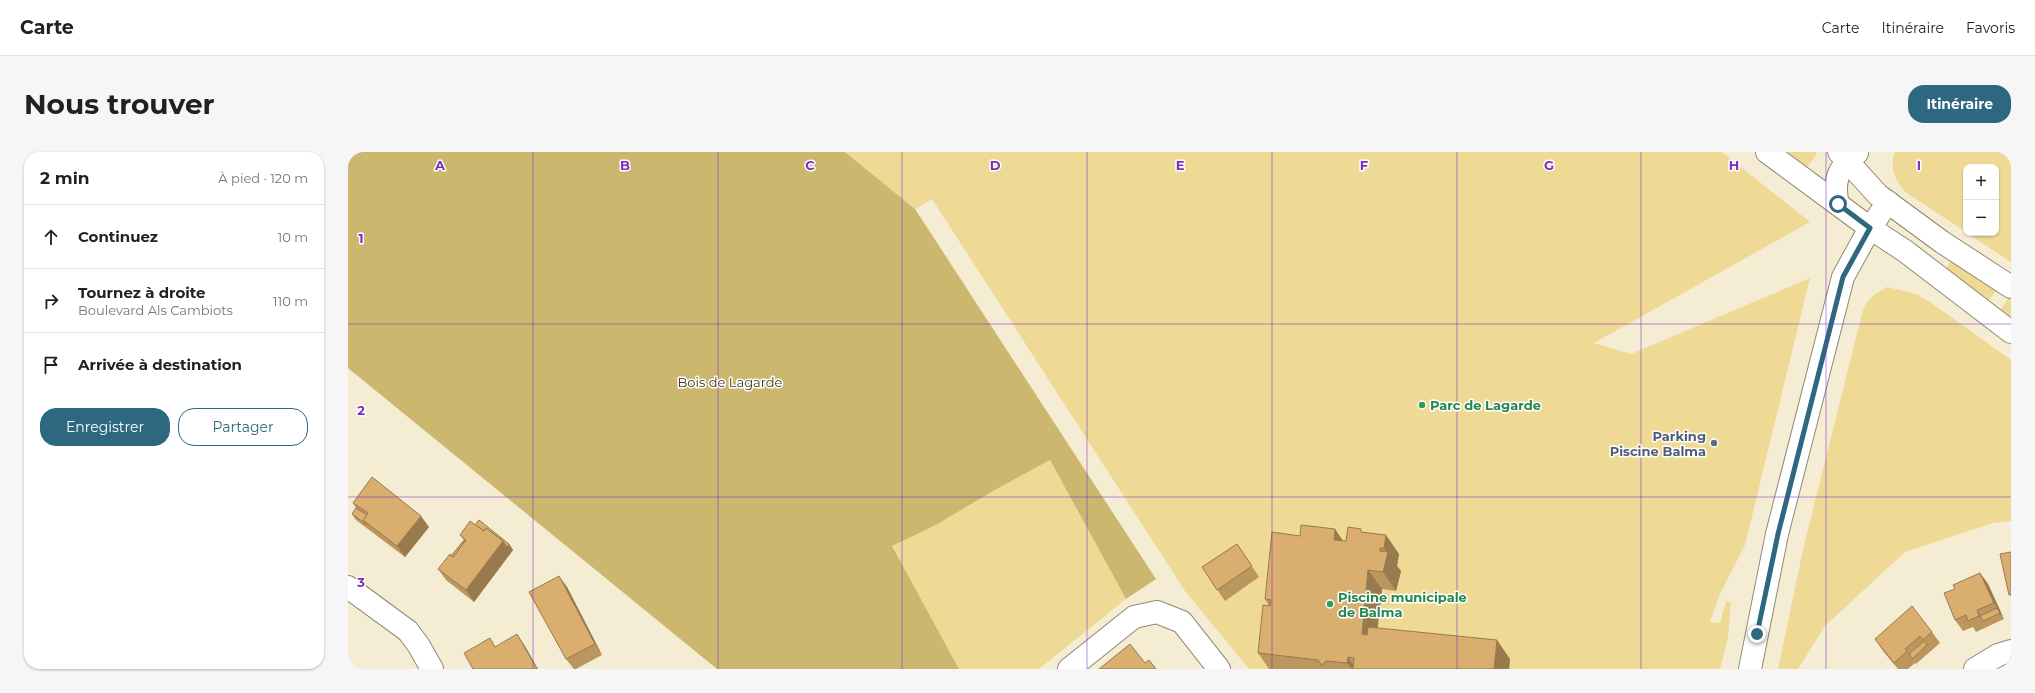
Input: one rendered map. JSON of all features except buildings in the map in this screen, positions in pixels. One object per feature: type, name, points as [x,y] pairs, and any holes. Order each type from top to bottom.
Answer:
[{"type":"street","points":[[1767,152],[1870,228],[1905,251],[2011,332]]},
{"type":"street","points":[[1838,204],[1835,192],[1838,175],[1848,155],[1878,194],[1942,242],[2011,287]]},
{"type":"street","points":[[1750,669],[1779,527],[1843,277],[1870,228],[1888,202]]},
{"type":"street","points":[[348,587],[408,630],[432,669]]},
{"type":"street","points":[[1069,669],[1134,617],[1157,612],[1182,622],[1219,669]]},
{"type":"street","points":[[1975,669],[1998,655],[2011,651]]},
{"type":"shaded area","name":"Parc de Lagarde","points":[[845,152],[1722,152],[1810,222],[1594,343],[1631,354],[1810,278],[1745,545],[1720,594],[1710,622],[1720,623],[1726,601],[1731,603],[1728,637],[1720,669],[1249,669],[1185,591],[932,199],[915,209]]},
{"type":"shaded area","points":[[1783,152],[1816,152],[1817,154],[1805,170]]},
{"type":"shaded area","points":[[1895,152],[2011,152],[2011,262],[1972,236],[1999,236],[1999,164],[1963,164],[1963,230],[1905,192],[1898,183],[1894,173],[1893,158]]},
{"type":"shaded area","points":[[1952,260],[1997,289],[1989,300],[1946,269]]},
{"type":"shaded area","points":[[1887,287],[1916,294],[1930,302],[2011,360],[2011,521],[1993,523],[1905,552],[1825,626],[1798,669],[1778,669],[1804,545],[1862,313],[1866,304],[1872,297]]},
{"type":"shaded area","points":[[2009,297],[2011,298],[2011,317],[2001,309]]},
{"type":"shaded area","points":[[1050,460],[1126,599],[1039,669],[959,669],[891,546],[936,525],[993,491]]},
{"type":"green space","name":"Bois de Lagarde","points":[[348,152],[845,152],[915,209],[1156,579],[1126,599],[1050,460],[993,491],[936,525],[892,546],[959,669],[717,669],[348,368]]},
{"type":"place","name":"Parc de Lagarde","points":[[1422,405]]},
{"type":"place","name":"Parking Piscine Balma","points":[[1714,443]]},
{"type":"place","name":"Piscine municipale de Balma","points":[[1330,604]]},
{"type":"route","points":[[1757,634],[1793,470],[1843,277],[1870,228],[1838,204]]}]
